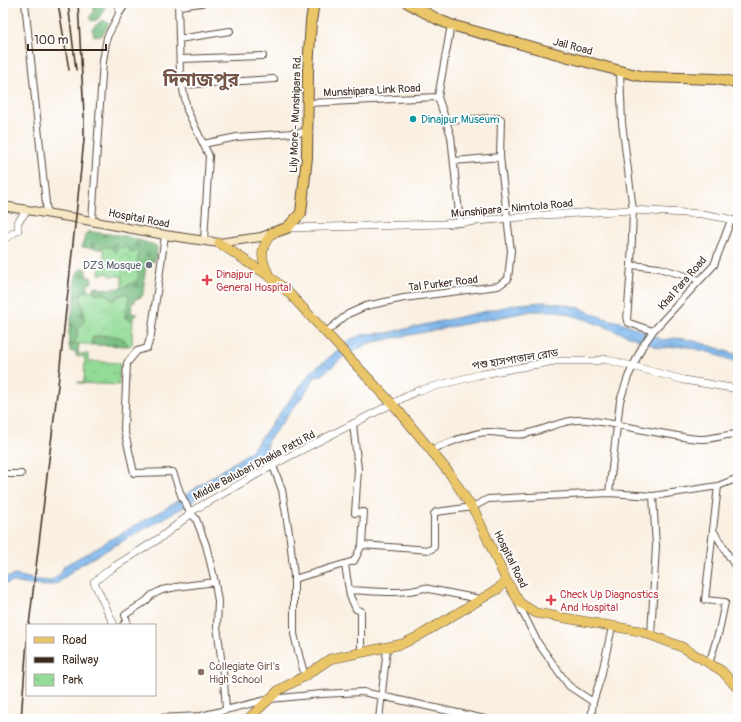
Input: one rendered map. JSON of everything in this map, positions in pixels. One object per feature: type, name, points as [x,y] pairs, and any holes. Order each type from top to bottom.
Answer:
[{"type":"highway","name":"Lily More - Munshipara Rd.","points":[[272,233],[287,228],[301,213],[307,157],[311,20],[314,3]]},
{"type":"highway","name":"Jail Road","points":[[408,3],[451,25],[620,71],[645,77],[716,79],[738,83]]},
{"type":"main road","name":"Hospital Road","points":[[3,206],[165,235],[219,243],[260,237],[272,233]]},
{"type":"main road","points":[[269,276],[263,262],[262,253],[266,240],[272,233]]},
{"type":"main road","name":"Hospital Road","points":[[219,243],[269,276],[286,290],[339,345],[392,404],[450,474],[472,507],[506,580],[520,604],[536,614],[640,631],[682,647],[722,672],[738,689]]},
{"type":"main road","points":[[248,719],[280,690],[330,660],[402,644],[481,600],[498,589],[506,580]]},
{"type":"street","points":[[25,3],[47,213]]},
{"type":"street","points":[[118,3],[119,14]]},
{"type":"street","points":[[92,221],[103,61],[107,37],[126,3]]},
{"type":"street","points":[[202,3],[178,4],[180,74],[187,110],[209,156],[204,241]]},
{"type":"street","points":[[451,25],[438,97],[451,136],[460,223]]},
{"type":"street","points":[[179,39],[230,31]]},
{"type":"street","points":[[180,59],[263,56]]},
{"type":"street","points":[[620,71],[622,123],[633,210],[627,320],[629,323],[652,332]]},
{"type":"street","points":[[182,85],[274,79]]},
{"type":"street","name":"Munshipara Link Road","points":[[308,104],[438,97]]},
{"type":"street","points":[[445,120],[500,118],[500,157],[507,218]]},
{"type":"street","points":[[203,144],[237,137],[308,132]]},
{"type":"street","points":[[454,161],[500,157]]},
{"type":"street","points":[[3,240],[18,230],[18,222],[27,210]]},
{"type":"street","name":"Munshipara - Nimtola Road","points":[[287,228],[460,223],[544,215],[633,210],[702,214],[735,221]]},
{"type":"street","name":"Tal Purker Road","points":[[326,332],[348,314],[366,306],[404,298],[498,286],[508,280],[511,251],[507,218]]},
{"type":"street","name":"Khal Para Road","points":[[609,493],[620,400],[642,347],[652,332],[714,265],[735,221]]},
{"type":"street","points":[[165,235],[151,335],[147,348],[137,352],[127,363],[124,429],[134,473],[173,472],[181,495],[190,512],[196,519],[206,546],[218,601],[217,626],[226,710]]},
{"type":"street","points":[[631,265],[659,268],[700,280]]},
{"type":"street","name":"পশু হাসপাতাল রোড","points":[[392,404],[417,391],[470,377],[555,361],[571,362],[605,359],[684,380],[738,389]]},
{"type":"street","name":"Middle Balubari Dhakia Patti Rd","points":[[114,624],[94,582],[109,570],[160,538],[188,516],[190,512],[273,466],[392,404]]},
{"type":"street","points":[[430,450],[487,432],[509,435],[523,434],[544,430],[567,421],[584,420],[617,424],[646,431],[702,439],[738,434]]},
{"type":"street","points":[[294,579],[354,561],[362,545],[364,512],[356,513],[358,469],[353,424]]},
{"type":"street","points":[[273,466],[282,490],[290,539],[294,579],[294,634],[305,676]]},
{"type":"street","points":[[3,474],[21,474]]},
{"type":"street","points":[[362,545],[430,550],[434,547],[434,514],[436,512],[472,507],[488,499],[609,493],[653,496],[718,486],[738,478]]},
{"type":"street","points":[[709,664],[725,602],[705,600],[718,486]]},
{"type":"street","points":[[651,636],[656,546],[653,496]]},
{"type":"street","points":[[713,530],[738,572]]},
{"type":"street","points":[[345,564],[349,590],[356,609],[361,611],[361,653]]},
{"type":"street","points":[[506,580],[538,643],[569,686],[592,702]]},
{"type":"street","points":[[124,624],[127,621],[125,615],[146,601],[152,595],[162,590],[215,582]]},
{"type":"street","points":[[349,590],[390,592],[424,588],[481,600]]},
{"type":"street","points":[[590,719],[592,702],[601,677],[612,626]]},
{"type":"street","points":[[380,719],[387,648]]},
{"type":"street","points":[[159,718],[201,716],[270,699],[363,692],[485,719]]},
{"type":"green space","points":[[94,3],[107,3],[97,20],[91,21],[90,16],[94,12]]},
{"type":"green space","points":[[102,20],[109,23],[107,28],[101,36],[94,36],[92,29]]},
{"type":"green space","points":[[87,232],[125,236],[155,245],[157,248],[156,256],[153,262],[146,262],[143,295],[135,299],[135,302],[132,302],[131,313],[138,314],[130,320],[125,317],[129,298],[124,294],[113,300],[107,295],[96,295],[93,287],[99,287],[99,289],[122,288],[131,284],[138,267],[137,258],[134,253],[128,251],[117,250],[114,252],[111,247],[100,249],[82,247]]},
{"type":"green space","points":[[111,247],[115,252],[119,248],[126,247],[131,252],[139,253],[136,269],[139,275],[136,281],[122,288],[122,276],[110,276],[109,273],[99,274],[100,259],[104,259],[104,250],[100,249]]},
{"type":"green space","points":[[82,268],[86,269],[87,277],[91,277],[92,283],[88,283],[88,290],[84,291],[82,303],[85,321],[77,332],[77,338],[74,343],[79,344],[78,353],[70,351],[69,338],[75,298],[75,279],[79,270]]},
{"type":"green space","points":[[93,290],[96,294],[103,294],[113,300],[124,294],[128,295],[125,317],[130,320],[133,318],[132,344],[129,346],[124,339],[108,335],[93,337],[91,342],[93,345],[74,343],[77,338],[79,327],[84,322],[85,318],[80,299],[84,291]]},
{"type":"green space","points":[[98,336],[120,337],[127,342],[129,346],[93,345],[91,342],[93,338]]},
{"type":"green space","points":[[76,354],[88,354],[88,361],[120,363],[119,385],[78,383],[84,382],[85,357],[76,356]]},
{"type":"water","points":[[544,302],[580,308],[603,318],[624,323],[663,340],[675,338],[692,340],[738,355],[738,363],[712,353],[684,346],[660,348],[587,320],[558,311],[532,311],[369,343],[342,358],[321,376],[315,377],[306,392],[267,442],[267,450],[261,456],[200,492],[193,502],[80,565],[58,583],[49,586],[13,582],[3,584],[3,578],[16,575],[37,580],[51,581],[61,573],[64,566],[166,508],[251,451],[311,372],[349,340],[364,334],[387,333],[518,304]]},
{"type":"railway","points":[[58,3],[69,70]]},
{"type":"railway","points":[[68,3],[76,70]]},
{"type":"railway","points":[[29,624],[58,385],[84,140],[78,3]]},
{"type":"railway","points":[[21,719],[26,654]]},
{"type":"place","name":"Dinajpur Museum","points":[[413,119]]},
{"type":"place","name":"DZS Mosque","points":[[149,265]]},
{"type":"place","name":"Dinajpur General Hospital","points":[[207,280]]},
{"type":"place","name":"Check Up Diagnostics And Hospital","points":[[551,600]]},
{"type":"place","name":"Collegiate Girl's High School","points":[[201,672]]},
{"type":"district","name":"দিনাজপুর","points":[[201,79]]}]
